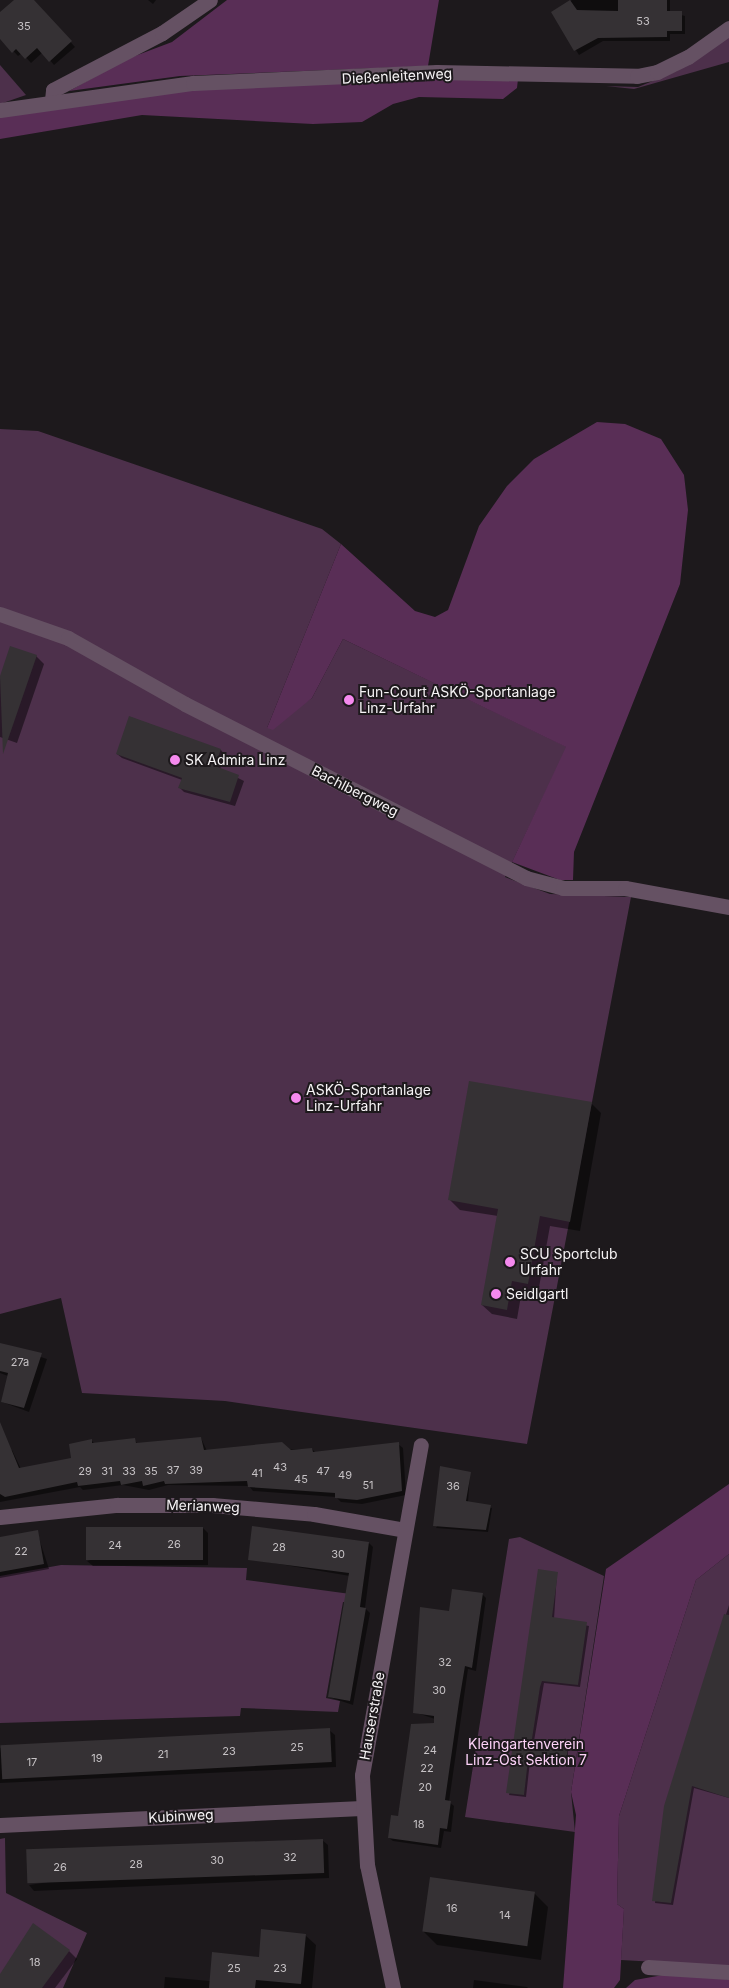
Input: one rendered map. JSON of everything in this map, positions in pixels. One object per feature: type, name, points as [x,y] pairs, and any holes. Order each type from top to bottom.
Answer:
[{"type":"street","points":[[52,100],[53,90],[162,33],[210,0]]},
{"type":"street","name":"Dießenleitenweg","points":[[0,110],[52,100],[193,83],[398,73],[637,76],[657,72],[688,57],[729,28]]},
{"type":"street","name":"Bachlbergweg","points":[[0,614],[68,638],[185,704],[526,878],[563,888],[625,888],[729,907]]},
{"type":"street","name":"Hauserstraße","points":[[393,1988],[375,1916],[362,1808],[362,1775],[420,1445]]},
{"type":"street","name":"Merianweg","points":[[0,1518],[117,1505],[212,1505],[314,1514],[405,1530]]},
{"type":"street","name":"Kubinweg","points":[[0,1825],[362,1808]]},
{"type":"street","points":[[648,1966],[729,1972]]},
{"type":"green space","points":[[729,34],[729,62],[634,89],[606,86],[638,87],[677,71]]},
{"type":"green space","points":[[0,65],[26,95],[0,104]]},
{"type":"green space","name":"ASKÖ-Sportanlage Linz-Urfahr","points":[[0,429],[38,431],[322,529],[341,544],[267,728],[312,698],[343,639],[567,747],[505,877],[550,894],[631,897],[527,1444],[225,1401],[82,1393],[61,1298],[0,1314]]},
{"type":"green space","name":"Kleingartenverein Linz-Ost Sektion 7","points":[[520,1537],[604,1576],[571,1792],[575,1832],[465,1817],[509,1539]]},
{"type":"green space","points":[[729,1554],[729,1966],[621,1960],[624,1909],[617,1904],[619,1816],[696,1580]]},
{"type":"green space","points":[[61,1565],[247,1568],[246,1580],[358,1595],[357,1604],[343,1602],[326,1698],[340,1701],[338,1712],[241,1708],[240,1716],[0,1723],[0,1576]]},
{"type":"green space","points":[[5,1838],[6,1893],[87,1933],[63,1988],[0,1988],[0,1839]]},
{"type":"shaded area","points":[[227,0],[439,0],[428,66],[180,76],[69,91],[127,59],[172,42]]},
{"type":"shaded area","points":[[429,78],[518,79],[517,88],[503,99],[419,97],[393,104],[362,122],[313,124],[142,115],[0,139],[0,114],[192,90]]},
{"type":"shaded area","points":[[597,422],[625,424],[661,439],[684,475],[688,510],[680,584],[574,852],[573,880],[560,880],[512,862],[566,747],[343,639],[312,698],[273,730],[267,728],[341,544],[415,611],[435,617],[448,610],[479,526],[507,486],[534,459]]},
{"type":"shaded area","points":[[729,1484],[729,1554],[696,1580],[619,1816],[617,1904],[624,1909],[620,1980],[614,1988],[563,1988],[576,1815],[571,1792],[606,1569]]},
{"type":"shaded area","points":[[663,1975],[721,1978],[729,1980],[729,1988],[626,1988],[635,1980]]},
{"type":"building","points":[[14,0],[34,0],[72,41],[49,62],[37,48],[25,59],[16,49],[12,53],[0,39],[0,12]]},
{"type":"building","points":[[570,0],[577,10],[618,11],[618,0],[667,0],[667,11],[682,11],[682,31],[667,31],[667,37],[598,38],[574,51],[551,12]]},
{"type":"building","points":[[10,646],[37,655],[3,754],[0,676]]},
{"type":"building","name":"SK Admira Linz","points":[[129,716],[221,749],[215,766],[239,775],[230,802],[178,788],[182,778],[116,754]]},
{"type":"building","points":[[469,1081],[592,1102],[570,1222],[540,1216],[528,1284],[512,1281],[507,1310],[481,1305],[498,1209],[448,1200]]},
{"type":"building","points":[[0,1343],[42,1353],[24,1408],[1,1402],[8,1373],[0,1371]]},
{"type":"building","points":[[0,1422],[19,1468],[71,1458],[69,1444],[92,1439],[92,1443],[135,1438],[136,1443],[201,1437],[204,1450],[282,1442],[291,1450],[312,1448],[313,1452],[399,1442],[402,1491],[357,1500],[335,1498],[335,1493],[248,1487],[247,1481],[165,1484],[164,1481],[143,1486],[142,1481],[121,1485],[120,1481],[78,1486],[77,1482],[5,1497],[0,1494]]},
{"type":"building","points":[[440,1466],[471,1472],[466,1501],[491,1505],[486,1530],[433,1526]]},
{"type":"building","points":[[252,1526],[369,1542],[360,1607],[366,1608],[350,1701],[328,1697],[349,1573],[248,1560]]},
{"type":"building","points":[[86,1527],[203,1527],[203,1560],[86,1560]]},
{"type":"building","points":[[38,1530],[44,1564],[0,1572],[0,1537]]},
{"type":"building","points":[[538,1569],[558,1572],[552,1617],[587,1622],[578,1685],[542,1681],[532,1739],[568,1744],[566,1764],[528,1760],[524,1795],[506,1793]]},
{"type":"building","points":[[452,1589],[483,1593],[472,1668],[465,1666],[459,1702],[445,1800],[451,1801],[447,1829],[440,1828],[438,1845],[388,1838],[391,1815],[398,1816],[411,1724],[434,1723],[434,1716],[413,1713],[420,1607],[449,1611]]},
{"type":"building","points":[[724,1614],[729,1615],[729,1798],[692,1786],[671,1903],[652,1901],[664,1806]]},
{"type":"building","points":[[330,1728],[332,1762],[2,1779],[0,1745]]},
{"type":"building","points":[[323,1839],[324,1873],[27,1883],[26,1849]]},
{"type":"building","points":[[430,1877],[535,1892],[527,1946],[422,1931]]},
{"type":"building","points":[[33,1923],[70,1950],[42,1988],[0,1988],[0,1974]]},
{"type":"building","points":[[261,1929],[306,1934],[301,1984],[256,1980],[255,1988],[209,1988],[212,1952],[259,1957]]},
{"type":"place","name":"Fun-Court ASKÖ-Sportanlage Linz-Urfahr","points":[[349,700]]},
{"type":"place","name":"SK Admira Linz","points":[[175,760]]},
{"type":"place","name":"ASKÖ-Sportanlage Linz-Urfahr","points":[[296,1098]]},
{"type":"place","name":"SCU Sportclub Urfahr","points":[[510,1262]]},
{"type":"place","name":"Seidlgartl","points":[[496,1294]]}]
